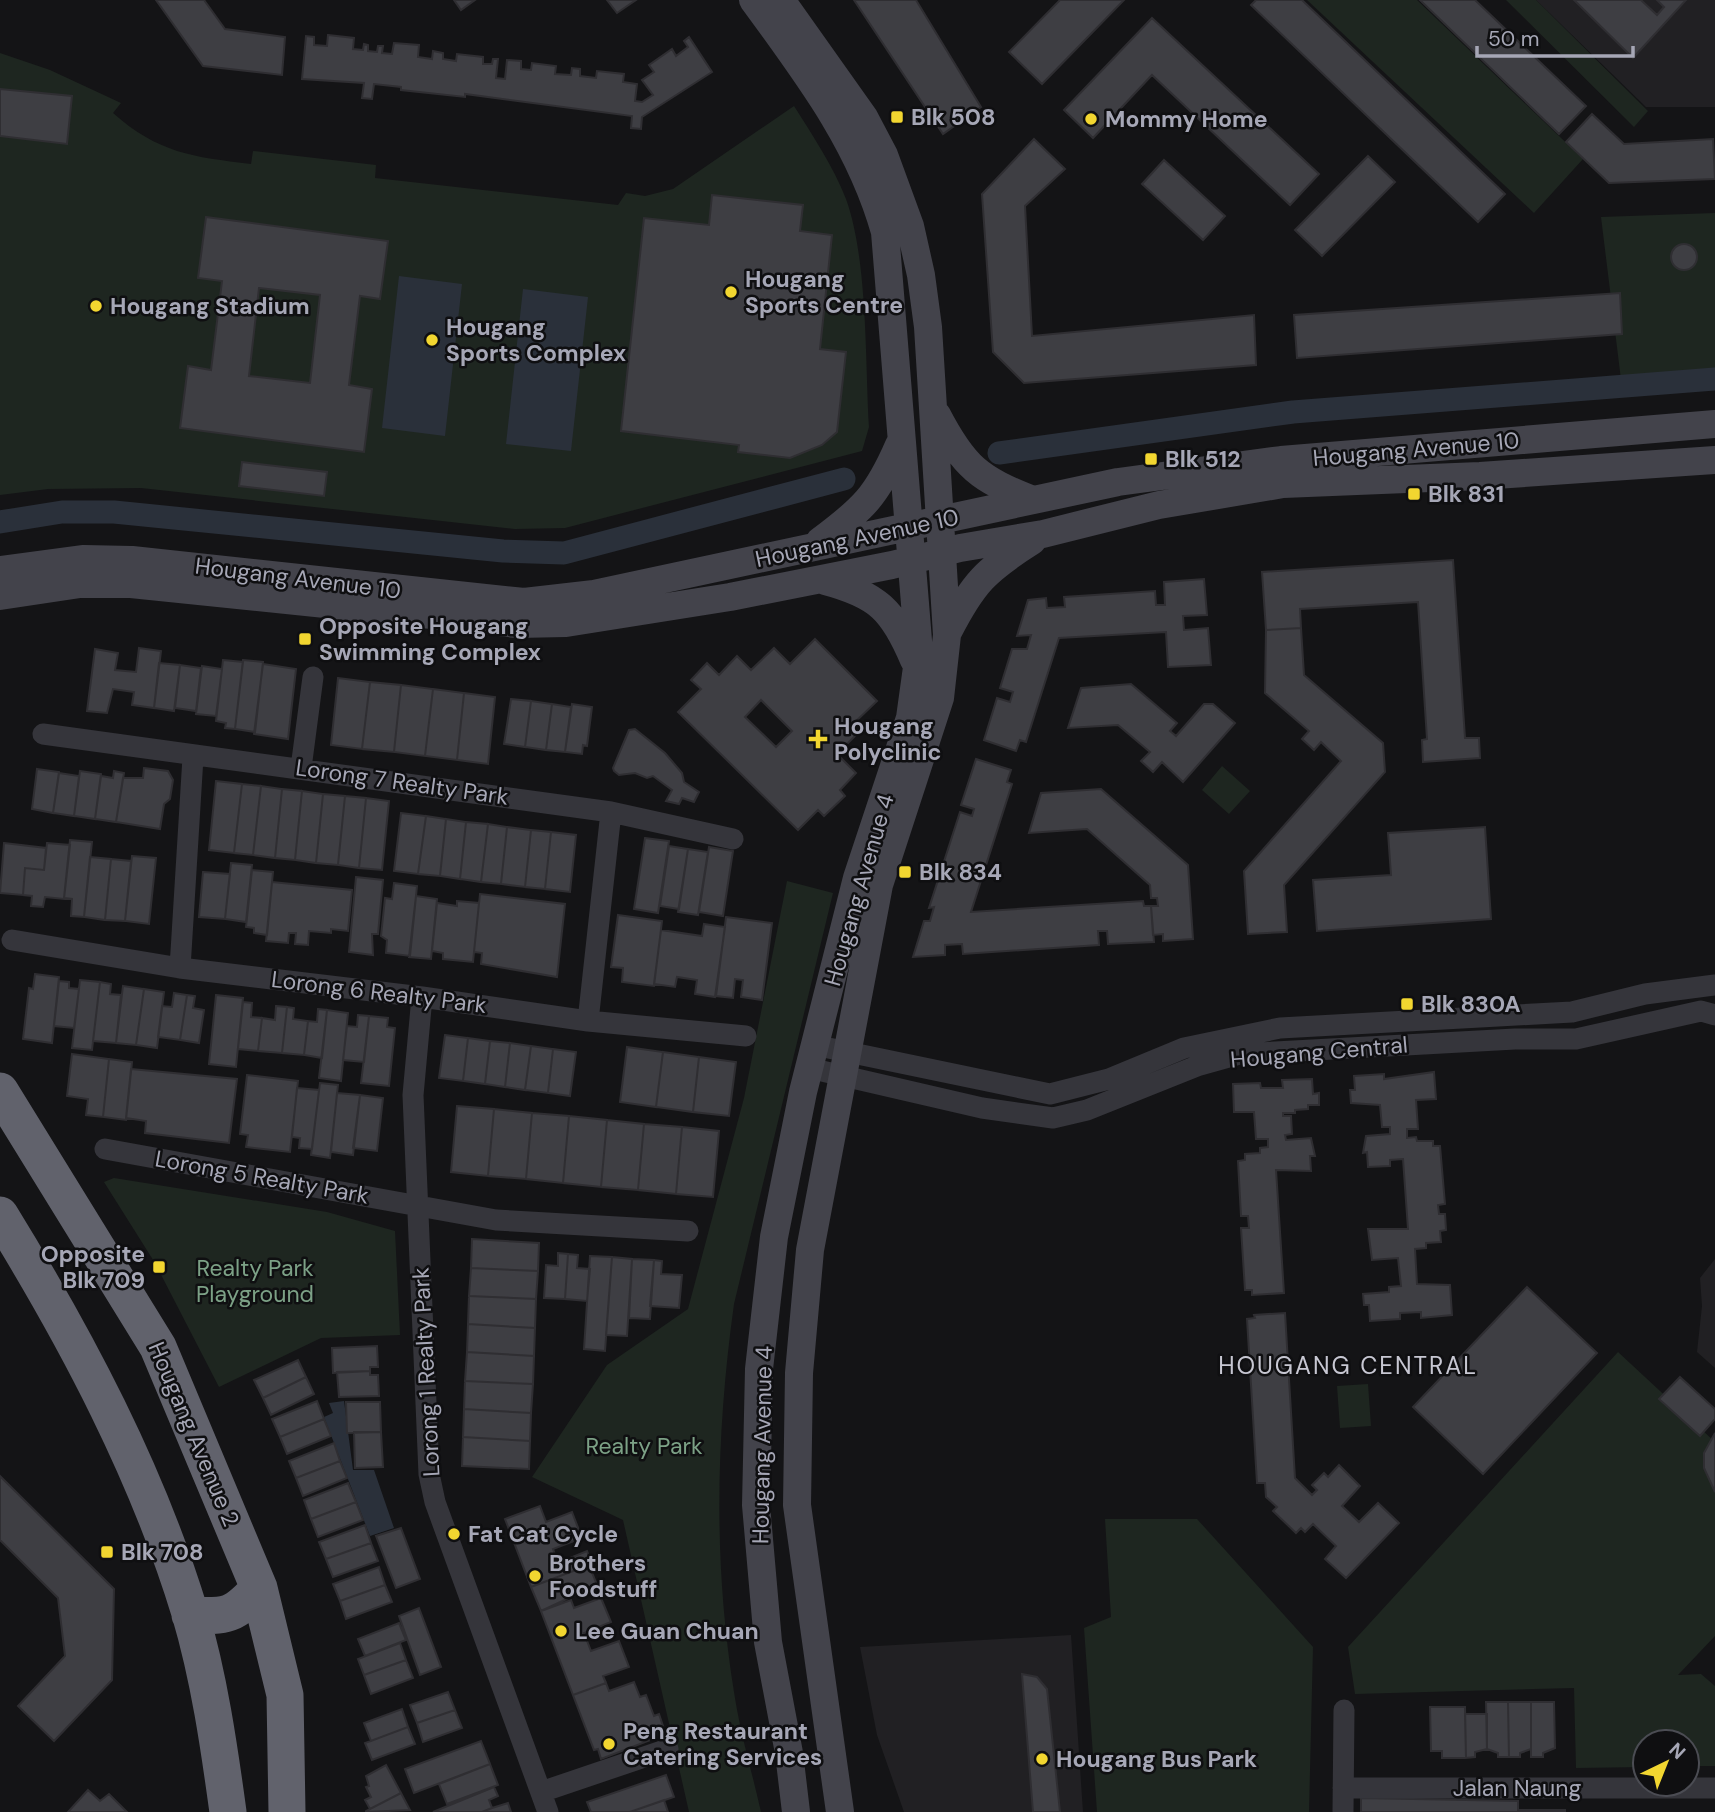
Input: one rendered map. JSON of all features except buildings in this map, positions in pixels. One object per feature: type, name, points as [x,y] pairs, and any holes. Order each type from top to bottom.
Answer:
[{"type":"highway","name":"Hougang Avenue 2","points":[[0,1091],[158,1347],[259,1588],[285,1695],[287,1812]]},
{"type":"highway","points":[[0,1215],[67,1325],[149,1502],[190,1615],[208,1693],[228,1812]]},
{"type":"highway","points":[[190,1615],[223,1617],[241,1608],[259,1588]]},
{"type":"main road","name":"Hougang Avenue 4","points":[[753,0],[841,125],[875,197],[885,232],[907,526],[912,560],[918,670],[910,718],[857,878],[812,1056],[774,1237],[759,1369],[757,1478],[768,1642],[789,1753],[796,1812]]},
{"type":"main road","name":"Hougang Avenue 4","points":[[781,0],[864,117],[884,156],[909,226],[922,275],[947,635],[940,698],[879,885],[810,1250],[799,1373],[797,1505],[840,1812]]},
{"type":"main road","points":[[932,406],[956,452],[984,478],[1034,500]]},
{"type":"main road","name":"Hougang Avenue 10","points":[[0,570],[84,559],[132,560],[524,602],[594,594],[1118,482],[1281,460],[1715,424]]},
{"type":"main road","points":[[812,547],[865,504],[883,483],[901,442]]},
{"type":"main road","name":"Hougang Avenue 10","points":[[0,596],[80,584],[131,584],[517,624],[566,623],[819,580],[942,552],[1043,534],[1159,505],[1283,484],[1480,476],[1715,460]]},
{"type":"main road","points":[[947,635],[967,596],[984,575],[1043,534]]},
{"type":"main road","points":[[819,580],[853,589],[887,610],[904,637],[918,670]]},
{"type":"street","points":[[301,768],[313,677]]},
{"type":"street","name":"Lorong 7 Realty Park","points":[[43,734],[193,757],[301,768],[611,812],[733,839]]},
{"type":"street","points":[[180,968],[193,757]]},
{"type":"street","points":[[589,1021],[611,812]]},
{"type":"street","name":"Lorong 6 Realty Park","points":[[12,940],[180,968],[422,997],[589,1021],[746,1035]]},
{"type":"street","name":"Hougang Central","points":[[846,1064],[1050,1094],[1109,1079],[1184,1048],[1280,1028],[1572,1012],[1645,993],[1715,985]]},
{"type":"street","name":"Lorong 1 Realty Park","points":[[422,997],[413,1095],[428,1447],[433,1493],[544,1802]]},
{"type":"street","name":"Hougang Central","points":[[812,1056],[846,1064],[982,1108],[1053,1118],[1087,1110],[1197,1066],[1240,1054],[1515,1039],[1576,1039],[1701,1011],[1715,1015]]},
{"type":"street","name":"Lorong 5 Realty Park","points":[[105,1149],[496,1220],[688,1231]]},
{"type":"street","points":[[1343,1812],[1345,1710]]},
{"type":"street","points":[[544,1802],[668,1749]]},
{"type":"street","name":"Jalan Naung","points":[[1343,1788],[1715,1788]]},
{"type":"shaded area","points":[[1536,0],[1715,0],[1715,107],[1646,107]]},
{"type":"shaded area","points":[[399,276],[462,284],[445,436],[382,428]]},
{"type":"shaded area","points":[[523,289],[588,297],[571,451],[506,444]]},
{"type":"shaded area","points":[[1715,1259],[1715,1368],[1697,1352],[1702,1306],[1700,1278]]},
{"type":"shaded area","points":[[344,1401],[353,1470],[374,1470],[394,1528],[370,1536],[324,1417],[333,1413],[329,1403]]},
{"type":"shaded area","name":"Hougang Bus Park","points":[[1071,1635],[1083,1812],[904,1812],[877,1735],[860,1647]]},
{"type":"green space","points":[[1307,0],[1417,0],[1583,159],[1534,213]]},
{"type":"green space","points":[[1506,0],[1536,0],[1648,111],[1634,127]]},
{"type":"green space","name":"Hougang Sports Complex","points":[[0,53],[50,70],[121,103],[113,113],[145,137],[177,151],[251,164],[253,151],[376,165],[375,178],[618,205],[626,193],[645,196],[673,189],[794,106],[835,175],[853,224],[862,280],[866,342],[869,427],[862,451],[565,528],[515,529],[141,488],[48,489],[0,495]]},
{"type":"green space","points":[[1715,213],[1715,388],[1623,396],[1601,217]]},
{"type":"green space","points":[[1222,766],[1250,791],[1229,814],[1202,790]]},
{"type":"green space","name":"Realty Park","points":[[787,881],[833,893],[734,1304],[723,1401],[719,1498],[727,1643],[739,1722],[761,1812],[689,1812],[623,1520],[532,1477],[607,1365],[688,1309],[744,1098]]},
{"type":"green space","name":"Realty Park Playground","points":[[114,1178],[327,1212],[395,1231],[400,1335],[321,1338],[219,1387],[155,1263],[104,1182]]},
{"type":"green space","points":[[1618,1352],[1715,1442],[1715,1636],[1678,1675],[1701,1674],[1715,1686],[1715,1766],[1701,1766],[1701,1728],[1631,1728],[1631,1767],[1576,1768],[1574,1688],[1355,1694],[1348,1647]]},
{"type":"green space","points":[[1368,1384],[1371,1426],[1340,1428],[1337,1386]]},
{"type":"green space","points":[[1105,1519],[1197,1519],[1313,1647],[1309,1812],[1097,1812],[1084,1628],[1111,1617]]},
{"type":"waterway","points":[[999,453],[1293,412],[1715,379]]},
{"type":"waterway","points":[[0,522],[62,512],[114,512],[503,551],[564,553],[844,479]]},
{"type":"place","name":"Blk 508","points":[[897,117]]},
{"type":"place","name":"Mommy Home","points":[[1091,119]]},
{"type":"place","name":"Hougang Sports Centre","points":[[731,292]]},
{"type":"place","name":"Hougang Stadium","points":[[96,306]]},
{"type":"place","name":"Hougang Sports Complex","points":[[432,340]]},
{"type":"place","name":"Blk 512","points":[[1151,459]]},
{"type":"place","name":"Blk 831","points":[[1414,494]]},
{"type":"place","name":"Opposite Hougang Swimming Complex","points":[[305,639]]},
{"type":"place","name":"Hougang Polyclinic","points":[[818,739]]},
{"type":"place","name":"Blk 834","points":[[905,872]]},
{"type":"place","name":"Blk 830A","points":[[1407,1004]]},
{"type":"place","name":"Opposite Blk 709","points":[[159,1267]]},
{"type":"place","name":"Fat Cat Cycle","points":[[454,1534]]},
{"type":"place","name":"Blk 708","points":[[107,1552]]},
{"type":"place","name":"Brothers Foodstuff","points":[[535,1576]]},
{"type":"place","name":"Lee Guan Chuan","points":[[561,1631]]},
{"type":"place","name":"Peng Restaurant Catering Services","points":[[609,1744]]},
{"type":"place","name":"Hougang Bus Park","points":[[1042,1759]]},
{"type":"district","name":"HOUGANG CENTRAL","points":[[1348,1365]]}]
